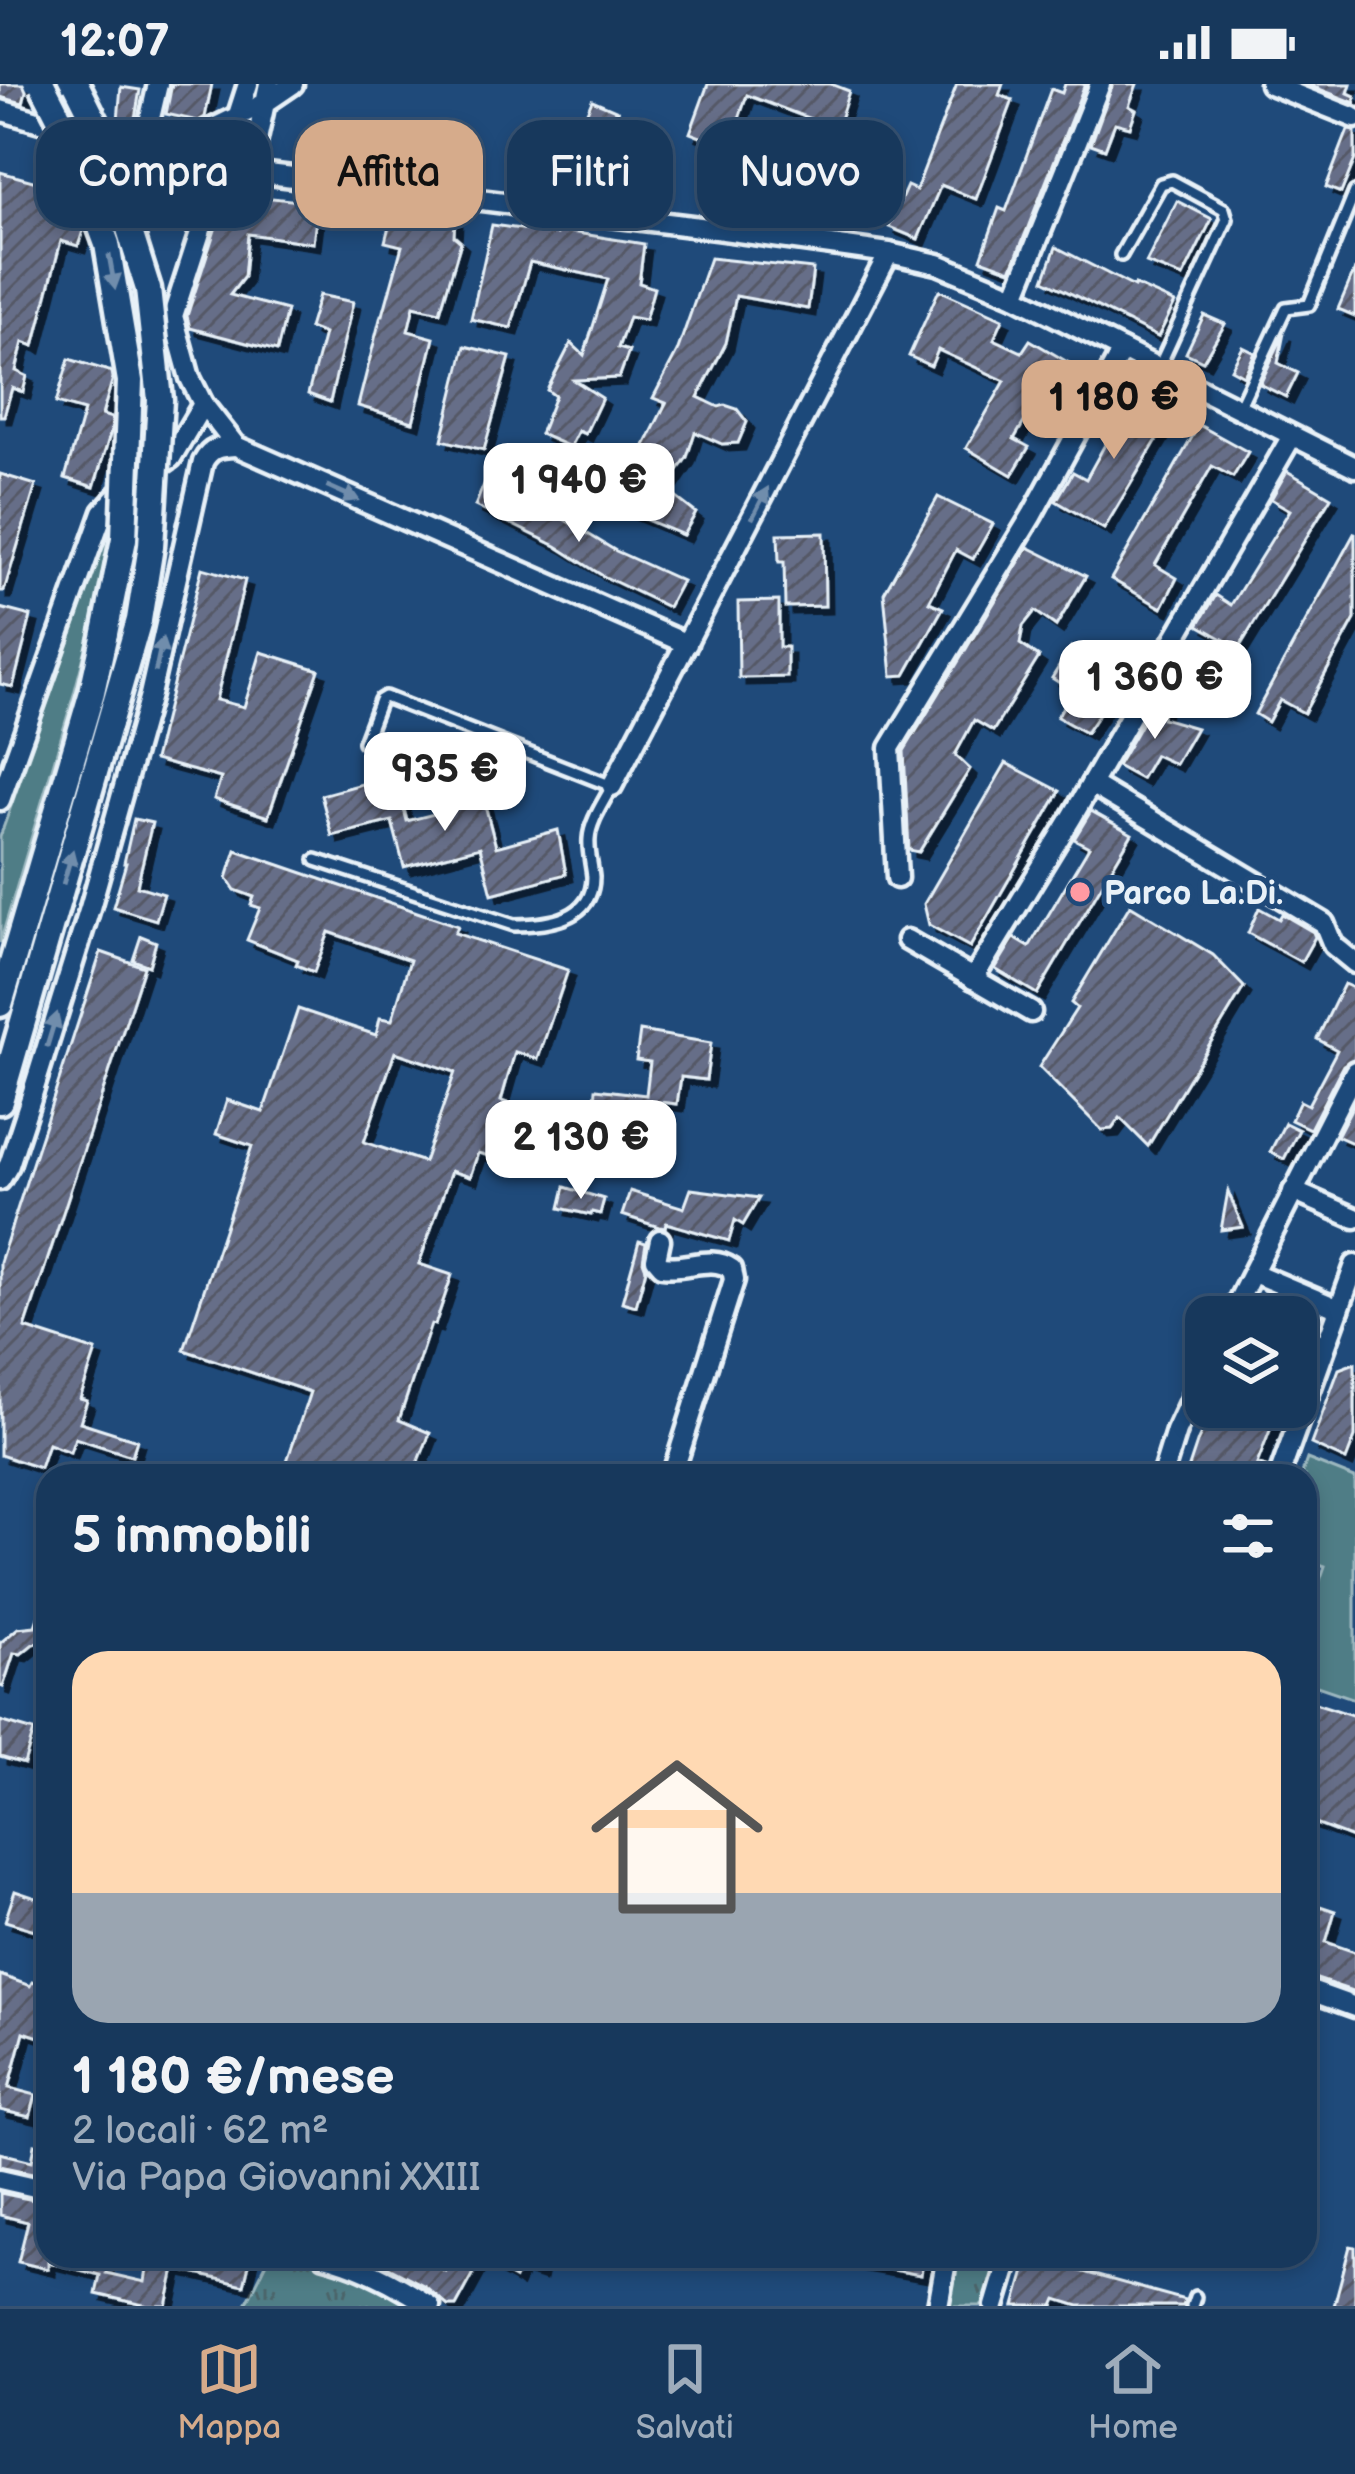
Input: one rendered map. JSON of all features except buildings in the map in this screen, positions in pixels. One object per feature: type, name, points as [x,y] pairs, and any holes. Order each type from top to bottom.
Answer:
[{"type":"main road","points":[[0,1004],[92,692],[124,539],[130,381],[107,244],[63,125],[42,84]]},
{"type":"main road","points":[[0,1101],[139,620],[151,546],[160,400],[148,289],[96,124],[76,84]]},
{"type":"street","points":[[150,120],[158,84]]},
{"type":"street","points":[[238,120],[248,84]]},
{"type":"street","points":[[233,120],[267,94],[293,84]]},
{"type":"street","points":[[1016,296],[1100,84]]},
{"type":"street","points":[[1270,84],[1355,118]]},
{"type":"street","points":[[0,110],[36,121]]},
{"type":"street","points":[[271,175],[716,229],[938,264],[1016,296],[1355,466]]},
{"type":"street","points":[[201,228],[173,316],[203,404],[236,446]]},
{"type":"street","points":[[612,786],[889,253]]},
{"type":"street","points":[[897,878],[890,748],[1032,515],[1122,350]]},
{"type":"street","points":[[0,800],[104,512],[118,495],[171,458],[203,404]]},
{"type":"street","points":[[973,979],[1292,436]]},
{"type":"street","points":[[0,1180],[31,1098],[103,865],[150,695],[208,452],[236,446],[687,644]]},
{"type":"street","points":[[1091,784],[1324,923],[1333,945],[1355,963]]},
{"type":"street","points":[[907,940],[1031,1012]]},
{"type":"street","points":[[1242,1296],[1355,1071]]},
{"type":"street","points":[[1293,1191],[1355,1218]]},
{"type":"street","points":[[660,1240],[656,1259],[662,1266],[717,1261],[732,1268],[734,1280],[676,1464]]},
{"type":"street","points":[[1283,1464],[1355,1265]]},
{"type":"street","points":[[1254,1273],[1340,1309]]},
{"type":"street","points":[[1317,1342],[1325,1346]]},
{"type":"street","points":[[1166,1464],[1185,1412]]},
{"type":"street","points":[[1317,1993],[1355,2007]]},
{"type":"street","points":[[0,2179],[36,2187]]},
{"type":"street","points":[[361,2268],[430,2306]]},
{"type":"street","points":[[938,2306],[945,2268]]},
{"type":"street","points":[[995,2306],[1006,2268]]},
{"type":"lane","points":[[1121,255],[1161,184],[1172,181],[1223,209],[1227,219],[1158,369]]},
{"type":"lane","points":[[1238,410],[1286,308],[1309,305],[1355,191]]},
{"type":"lane","points":[[316,860],[514,925],[574,916],[591,895],[589,837],[612,786],[385,697],[364,742]]},
{"type":"green space","points":[[114,505],[102,587],[0,943],[0,837]]},
{"type":"green space","points":[[1307,1459],[1355,1478],[1355,1699],[1317,1686],[1317,1589],[1325,1566],[1317,1563],[1317,1464],[1305,1464]]},
{"type":"green space","points":[[264,2268],[349,2268],[395,2283],[429,2306],[245,2306]]},
{"type":"green space","points":[[955,2268],[999,2268],[988,2306],[947,2306]]},
{"type":"place","name":"Parco La.Di.","points":[[1080,892]]}]
